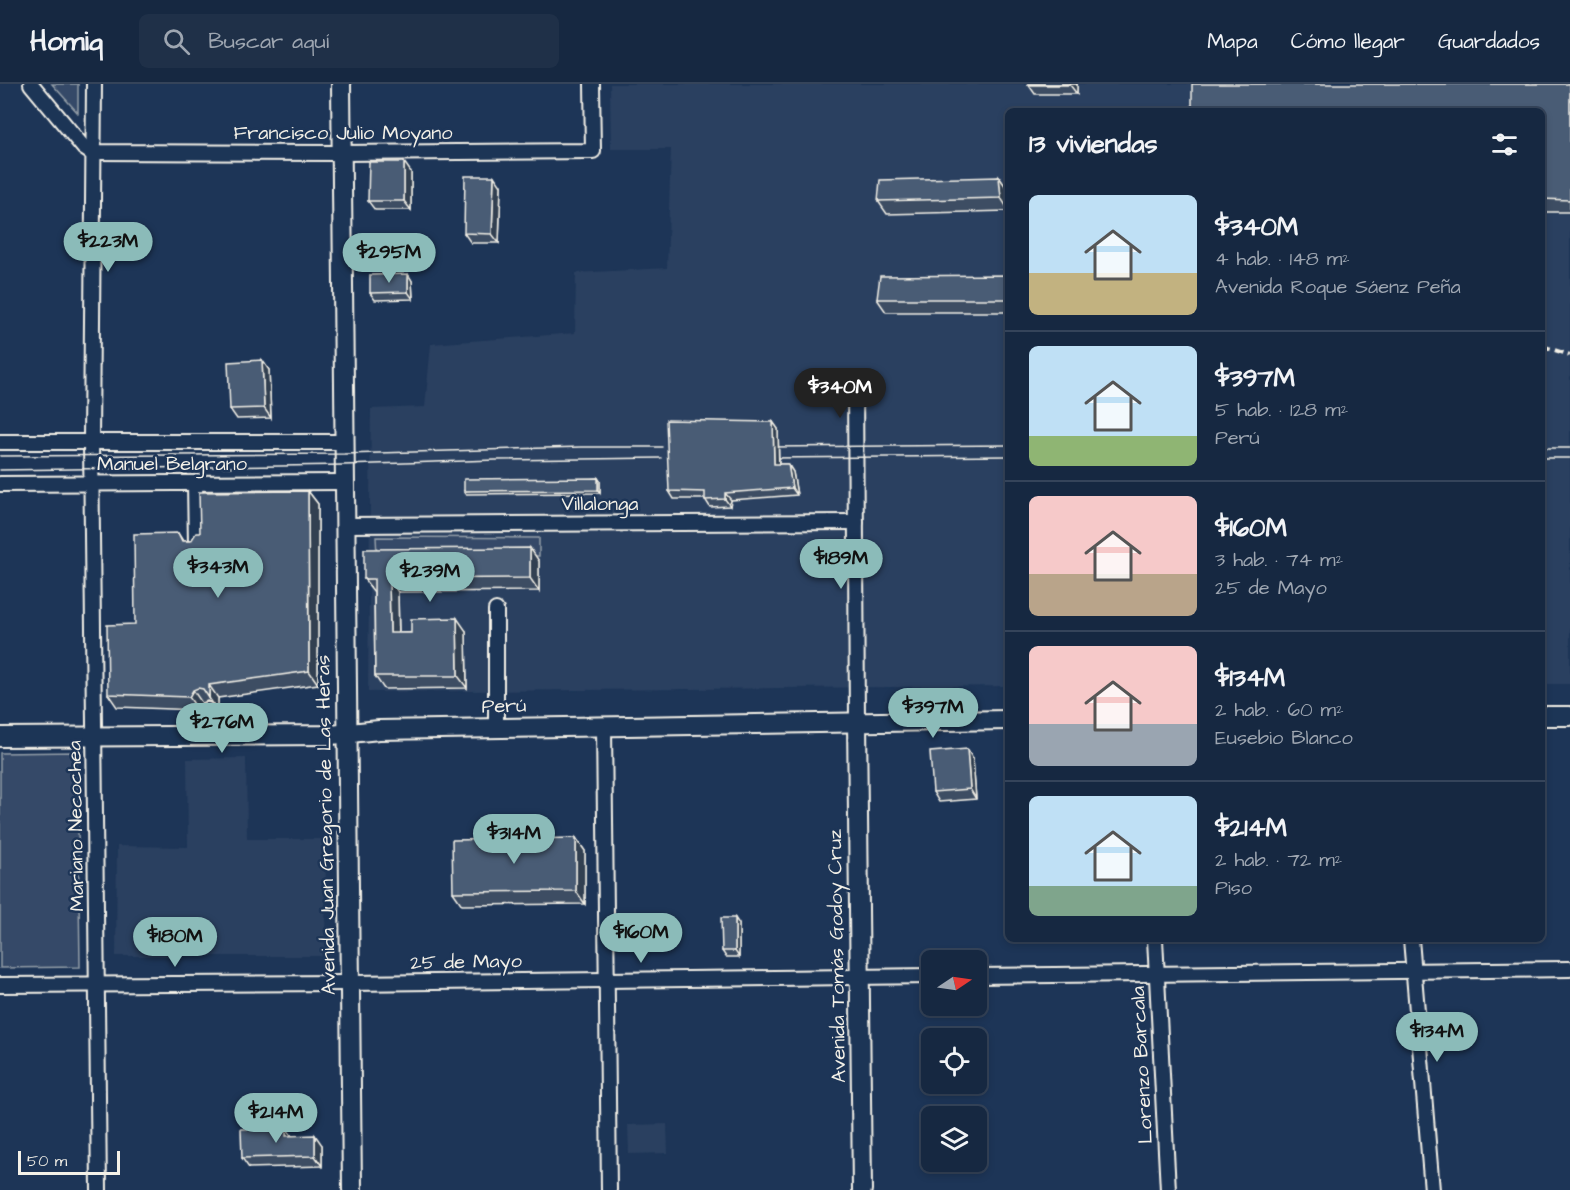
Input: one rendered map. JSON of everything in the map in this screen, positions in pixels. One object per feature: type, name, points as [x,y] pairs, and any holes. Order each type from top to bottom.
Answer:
[{"type":"main road","name":"Avenida Juan Gregorio de Las Heras","points":[[341,84],[352,1190]]},
{"type":"main road","points":[[1545,716],[1570,716]]},
{"type":"main road","name":"Perú","points":[[0,736],[347,734],[379,730],[1005,720]]},
{"type":"main road","name":"Avenida Tomás Godoy Cruz","points":[[857,722],[862,1190]]},
{"type":"street","points":[[31,84],[84,148],[93,152]]},
{"type":"street","name":"Mariano Necochea","points":[[94,84],[91,441],[99,1190]]},
{"type":"street","name":"Francisco Julio Moyano","points":[[93,152],[593,151],[592,84]]},
{"type":"street","points":[[855,380],[857,722]]},
{"type":"street","name":"Manuel Belgrano","points":[[0,442],[91,441],[344,451]]},
{"type":"street","name":"Manuel Belgrano","points":[[0,484],[344,482]]},
{"type":"street","points":[[198,483],[199,546]]},
{"type":"street","name":"Villalonga","points":[[345,525],[856,522]]},
{"type":"street","points":[[496,610],[496,728]]},
{"type":"street","points":[[207,710],[208,736]]},
{"type":"street","points":[[604,727],[609,1190]]},
{"type":"street","name":"Lorenzo Barcala","points":[[1155,942],[1168,1190]]},
{"type":"street","points":[[1411,942],[1432,1190]]},
{"type":"street","points":[[987,976],[1570,969]]},
{"type":"street","name":"25 de Mayo","points":[[0,985],[921,976]]},
{"type":"shaded area","points":[[52,84],[78,84],[78,113]]},
{"type":"shaded area","points":[[610,84],[1570,84],[1570,684],[1545,684],[1545,108],[1005,108],[1005,686],[368,692],[371,409],[425,407],[431,344],[575,333],[576,273],[667,268],[671,149],[611,149]]},
{"type":"shaded area","points":[[376,537],[539,538],[539,556],[377,556]]},
{"type":"shaded area","points":[[77,752],[80,967],[0,968],[0,753]]},
{"type":"shaded area","points":[[246,758],[247,839],[326,839],[325,956],[116,956],[117,846],[188,847],[187,759]]},
{"type":"shaded area","points":[[667,1124],[668,1153],[629,1154],[628,1125]]},
{"type":"building","points":[[1070,84],[1070,85],[1028,85]]},
{"type":"building","points":[[1192,84],[1570,84],[1570,200],[1545,199],[1545,108],[1192,108]]},
{"type":"building","points":[[369,162],[404,162],[404,201],[368,201]]},
{"type":"building","points":[[465,176],[494,176],[492,234],[464,233]]},
{"type":"building","points":[[999,177],[1001,198],[878,201],[880,180]]},
{"type":"building","points":[[408,274],[408,292],[370,293],[370,275]]},
{"type":"building","points":[[1005,275],[1005,299],[877,299],[880,276]]},
{"type":"building","points":[[262,360],[264,408],[230,409],[228,362]]},
{"type":"building","points":[[666,420],[773,422],[774,464],[788,464],[792,488],[725,493],[725,499],[705,500],[705,492],[669,491]]},
{"type":"building","points":[[598,478],[598,490],[464,491],[464,479]]},
{"type":"building","points":[[308,491],[309,671],[209,685],[209,698],[203,689],[198,688],[193,690],[189,697],[108,694],[107,625],[135,624],[134,534],[178,533],[182,541],[191,541],[196,533],[200,533],[199,492]]},
{"type":"building","points":[[530,548],[530,578],[389,579],[390,633],[411,633],[411,619],[457,618],[458,676],[375,676],[374,579],[364,579],[364,549]]},
{"type":"building","points":[[967,749],[970,789],[933,792],[930,752]]},
{"type":"building","points":[[576,838],[576,891],[453,892],[452,840]]},
{"type":"building","points":[[721,918],[735,918],[735,951],[722,951]]},
{"type":"building","points":[[286,1128],[286,1136],[315,1135],[315,1156],[242,1158],[241,1129]]},
{"type":"tram line","points":[[769,447],[1005,445]]},
{"type":"tram line","points":[[0,456],[344,454],[662,447]]},
{"type":"tram line","points":[[1545,448],[1570,448]]},
{"type":"tram line","points":[[769,458],[1005,456]]},
{"type":"tram line","points":[[0,470],[661,458]]},
{"type":"tram line","points":[[1545,458],[1570,458]]},
{"type":"railway","points":[[1545,347],[1570,355]]}]
